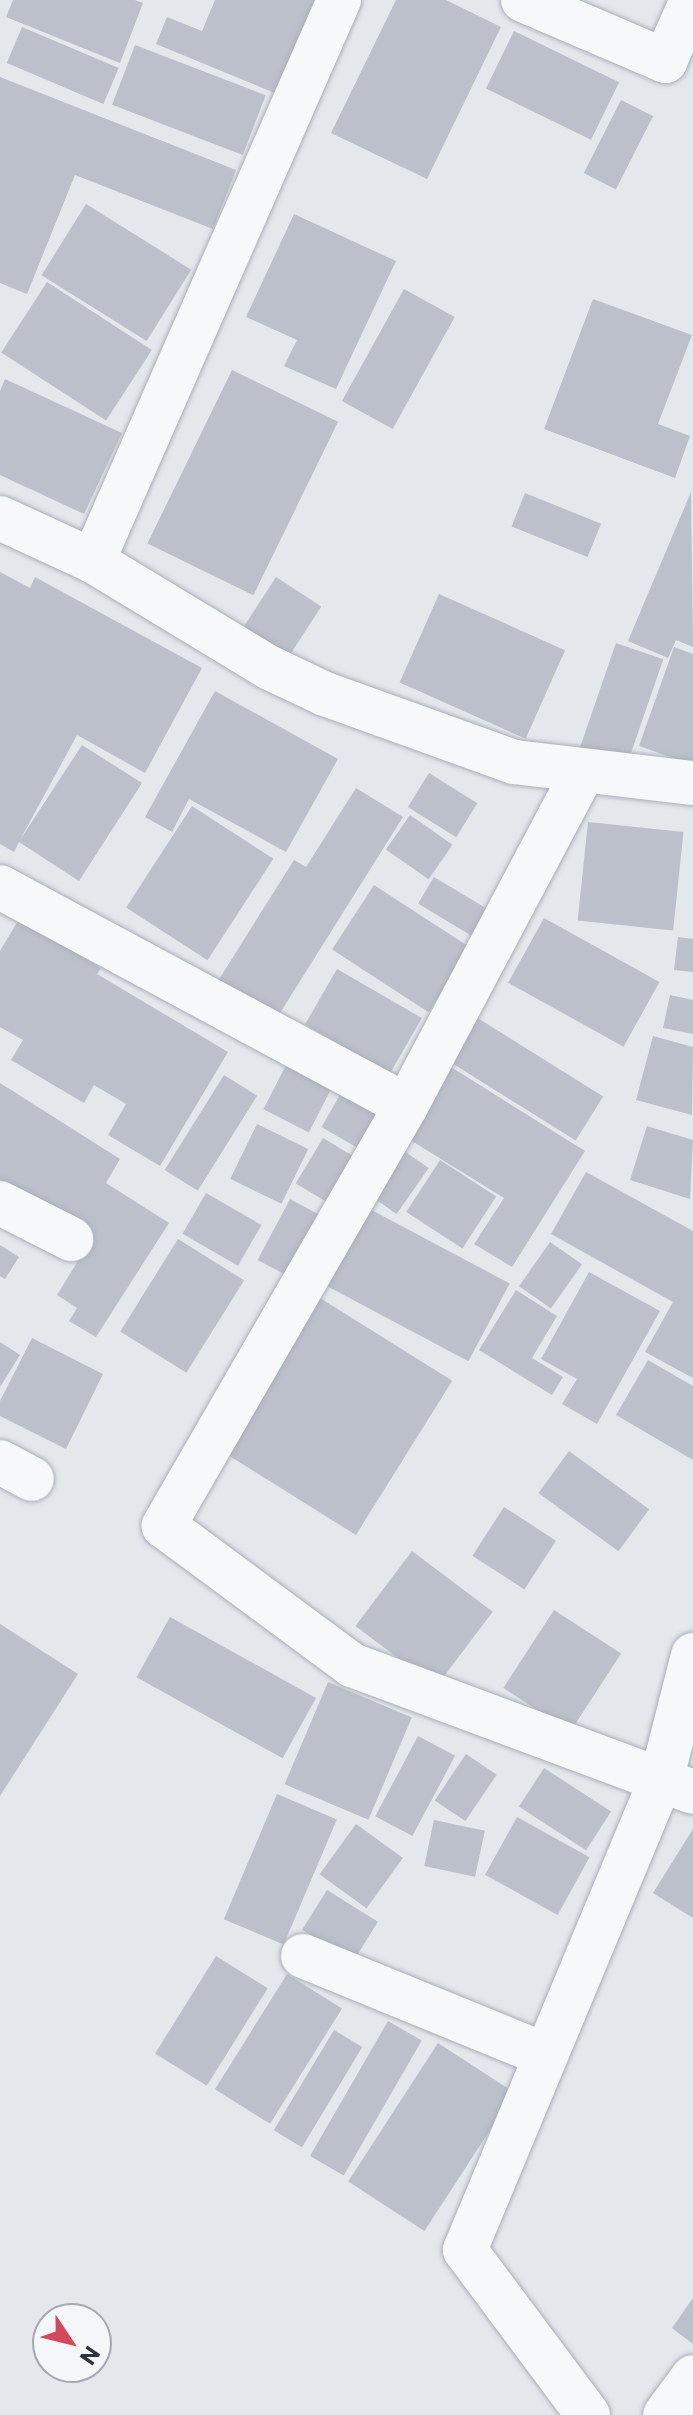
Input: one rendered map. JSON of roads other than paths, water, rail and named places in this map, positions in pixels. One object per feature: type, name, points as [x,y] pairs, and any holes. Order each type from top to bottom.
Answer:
[{"type":"street","points":[[93,561],[339,0]]},
{"type":"street","points":[[523,0],[665,61],[692,0]]},
{"type":"street","points":[[0,518],[93,561],[270,668],[325,694],[514,762],[693,783]]},
{"type":"street","points":[[583,772],[406,1106],[164,1526],[352,1665],[677,1785]]},
{"type":"street","points":[[0,887],[406,1106]]},
{"type":"street","points":[[0,1203],[71,1239]]},
{"type":"street","points":[[588,2415],[465,2250],[546,2055],[677,1785],[693,1655]]},
{"type":"street","points":[[303,1956],[546,2055]]},
{"type":"street","points":[[665,2415],[693,2377]]}]
